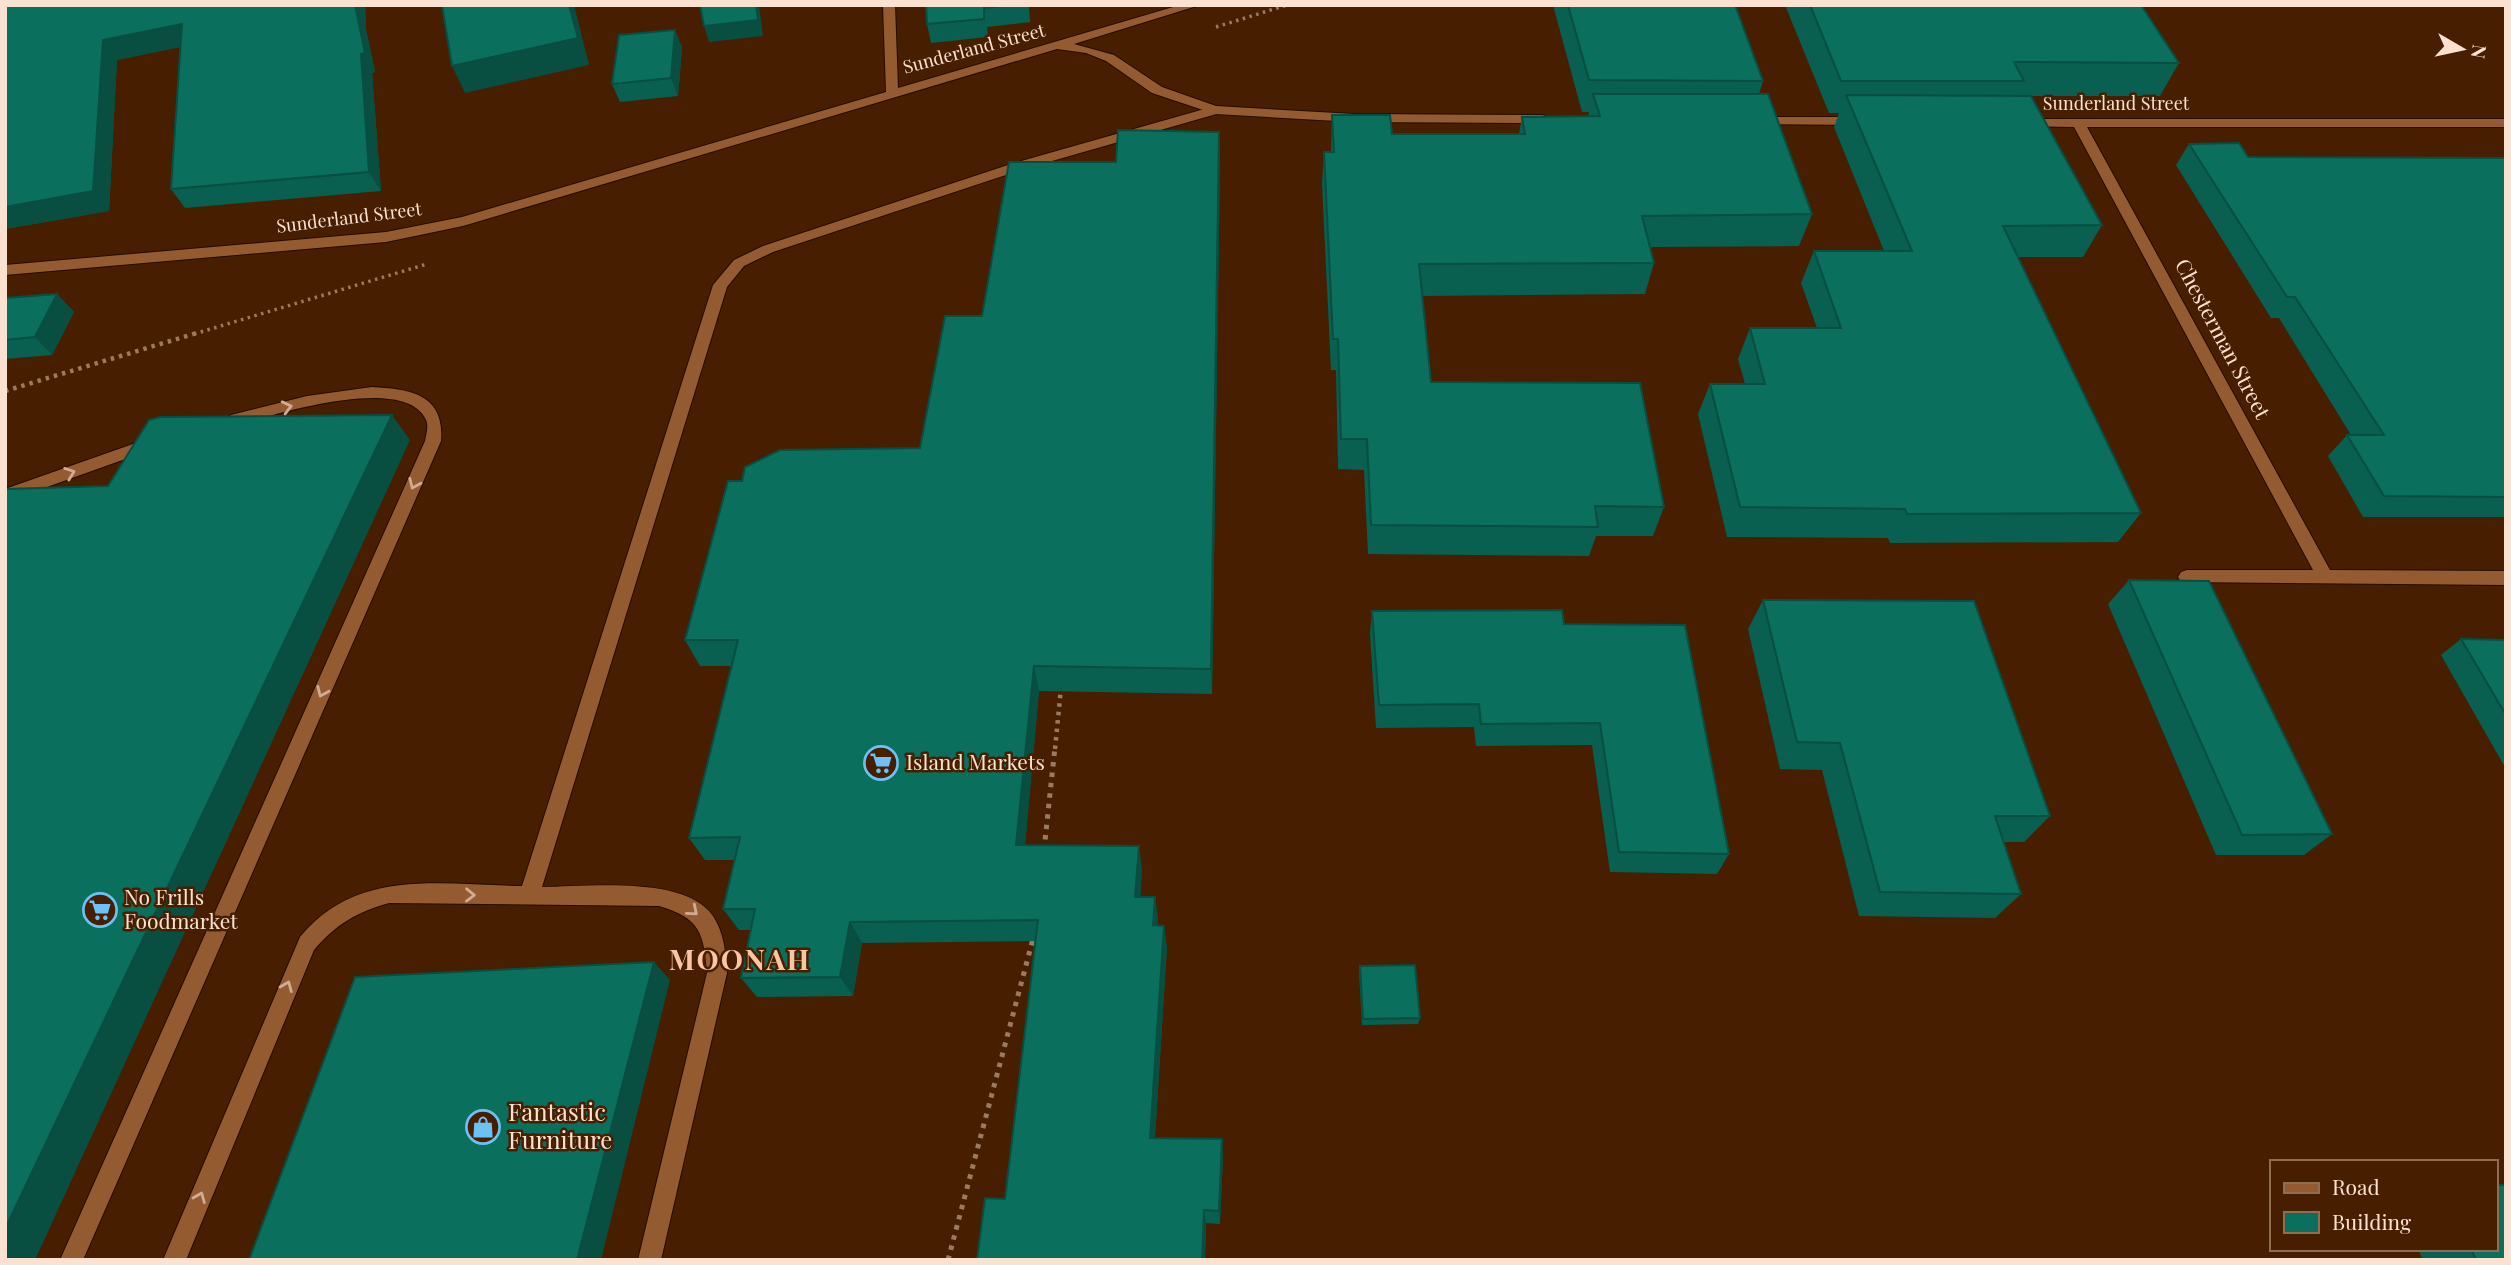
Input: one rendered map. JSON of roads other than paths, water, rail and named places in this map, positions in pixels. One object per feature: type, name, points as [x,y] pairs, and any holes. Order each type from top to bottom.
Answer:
[{"type":"street","points":[[889,5],[892,92]]},
{"type":"street","points":[[1058,46],[1194,5]]},
{"type":"street","name":"Sunderland Street","points":[[5,270],[386,237],[463,221],[892,92],[1058,46],[1088,50],[1110,58],[1157,90],[1215,110],[1354,118],[1563,120]]},
{"type":"street","points":[[529,896],[720,285],[739,263],[768,248],[1019,166],[1215,110]]},
{"type":"street","points":[[1744,121],[1870,121]]},
{"type":"street","name":"Sunderland Street","points":[[2009,122],[2506,123]]},
{"type":"street","name":"Chesterman Street","points":[[2078,123],[2325,577]]},
{"type":"street","points":[[71,1260],[433,441],[434,420],[425,407],[410,396],[389,392],[310,401],[216,425]]},
{"type":"street","points":[[5,496],[163,440]]},
{"type":"street","points":[[2187,577],[2506,578]]},
{"type":"street","points":[[174,1260],[307,944],[326,918],[354,903],[389,894],[659,897],[688,904],[703,918],[716,942],[717,973],[649,1260]]},
{"type":"place","name":"Island Markets","points":[[881,763]]},
{"type":"place","name":"No Frills Foodmarket","points":[[100,910]]},
{"type":"place","name":"Fantastic Furniture","points":[[483,1127]]},
{"type":"district","name":"MOONAH","points":[[740,960]]}]
